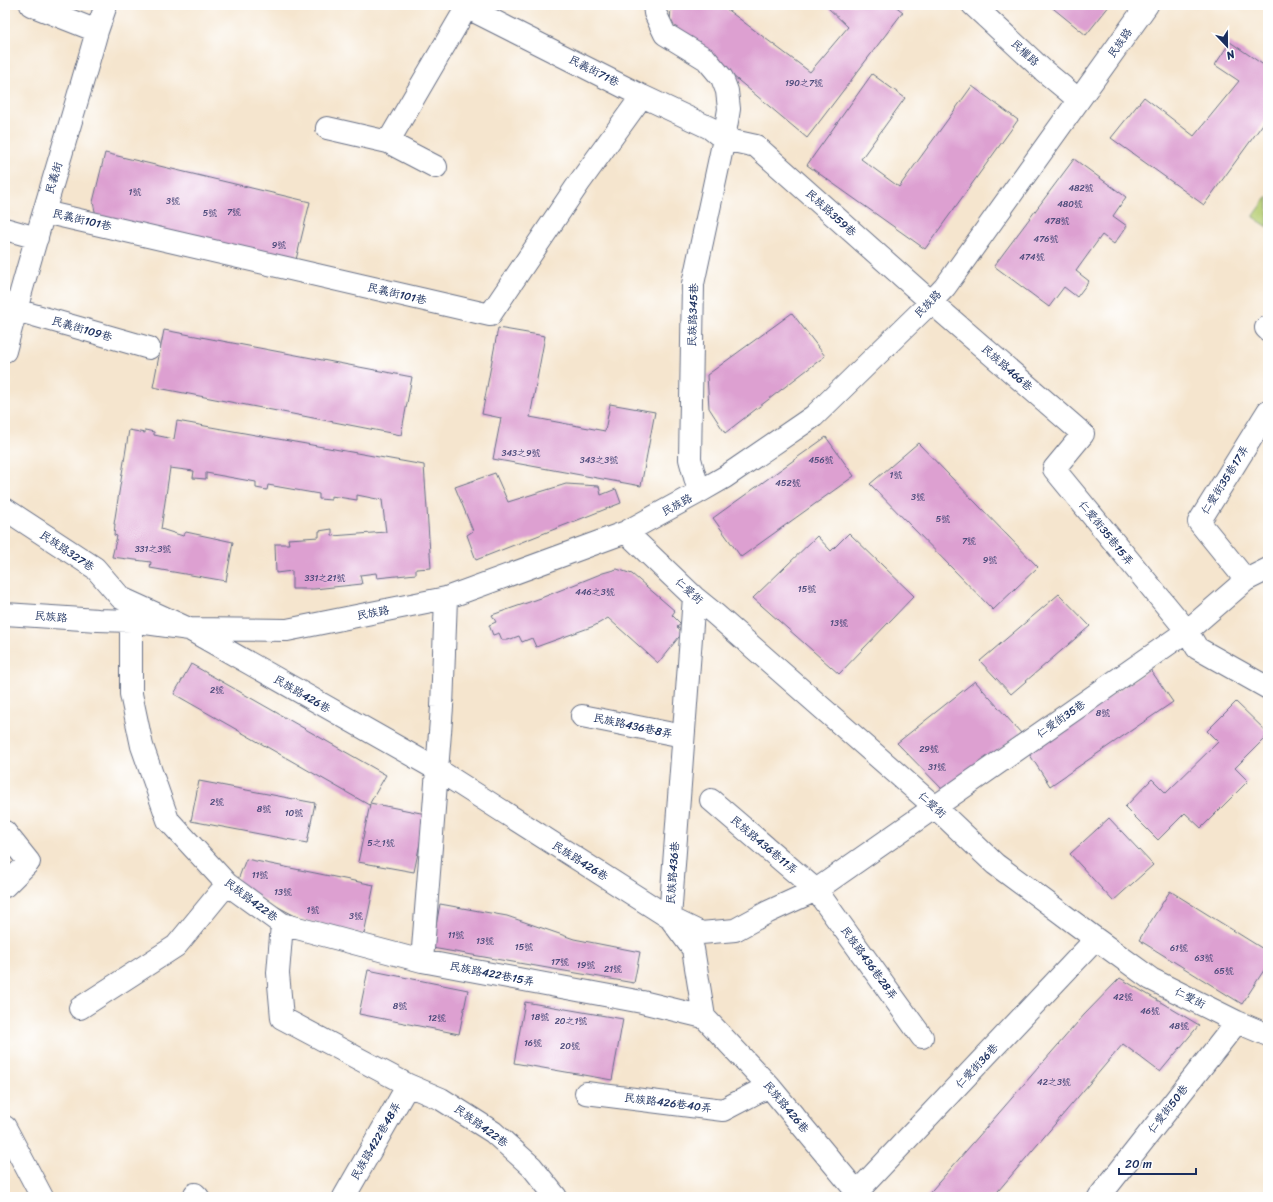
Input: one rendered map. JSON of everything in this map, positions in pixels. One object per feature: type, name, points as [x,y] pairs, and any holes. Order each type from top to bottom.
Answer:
[{"type":"street","points":[[31,5],[97,31]]},
{"type":"street","name":"民義街","points":[[5,351],[44,212],[106,5]]},
{"type":"street","name":"民族路345巷","points":[[654,5],[655,13],[665,34],[706,59],[722,78],[727,92],[729,109],[693,284],[690,459],[700,492]]},
{"type":"street","name":"民權路","points":[[973,5],[1044,71],[1078,100]]},
{"type":"street","name":"民族路","points":[[5,614],[131,621],[189,630],[287,630],[446,598],[626,532],[725,477],[814,416],[931,302],[949,280],[1147,5]]},
{"type":"street","points":[[388,142],[466,6]]},
{"type":"street","name":"民義街71巷","points":[[466,6],[642,96],[710,128],[724,139]]},
{"type":"street","name":"民義街101巷","points":[[44,212],[490,316],[579,182],[642,96]]},
{"type":"street","points":[[326,128],[388,142],[436,167]]},
{"type":"street","name":"民族路359巷","points":[[724,139],[756,146],[931,302]]},
{"type":"street","points":[[5,229],[37,238]]},
{"type":"street","name":"民族路466巷","points":[[931,302],[1083,434]]},
{"type":"street","name":"民義街109巷","points":[[16,310],[149,348]]},
{"type":"street","name":"仁愛街35巷17弄","points":[[1246,580],[1200,522],[1268,411]]},
{"type":"street","name":"仁愛街35巷15弄","points":[[1083,434],[1054,469],[1187,631]]},
{"type":"street","name":"民族路327巷","points":[[5,509],[94,568],[121,598],[189,630]]},
{"type":"street","name":"仁愛街","points":[[626,532],[694,597],[732,628],[935,807],[995,864],[1151,979],[1237,1022],[1268,1035]]},
{"type":"street","points":[[1268,569],[1246,580],[1187,631],[1197,648],[1268,688]]},
{"type":"street","name":"民族路436巷","points":[[694,597],[670,918],[701,933],[735,930],[768,912],[816,890],[935,807]]},
{"type":"street","points":[[422,961],[438,770],[446,598]]},
{"type":"street","name":"民族路422巷","points":[[131,621],[131,694],[142,746],[168,820],[227,884],[282,924],[278,973],[282,1018],[408,1085],[442,1098],[493,1132],[532,1167],[556,1197]]},
{"type":"street","name":"民族路426巷","points":[[189,630],[438,770],[670,918],[693,949],[704,1017],[769,1086],[859,1195]]},
{"type":"street","name":"仁愛街35巷","points":[[935,807],[1187,631]]},
{"type":"street","name":"民族路436巷8弄","points":[[582,716],[683,736]]},
{"type":"street","name":"民族路436巷11弄","points":[[711,800],[816,890]]},
{"type":"street","points":[[5,832],[29,862],[5,886]]},
{"type":"street","points":[[80,1008],[176,946],[227,884]]},
{"type":"street","name":"民族路436巷28弄","points":[[816,890],[922,1037]]},
{"type":"street","name":"民族路422巷15弄","points":[[282,924],[422,961],[642,1002],[704,1017]]},
{"type":"street","name":"仁愛街36巷","points":[[859,1195],[1096,939]]},
{"type":"street","name":"仁愛街50巷","points":[[1100,1197],[1237,1022]]},
{"type":"street","name":"民族路422巷48弄","points":[[344,1197],[408,1085]]},
{"type":"street","name":"民族路426巷40弄","points":[[586,1093],[723,1110],[769,1086]]},
{"type":"street","points":[[5,1127],[42,1197]]},
{"type":"green space","points":[[1268,196],[1268,227],[1253,217]]},
{"type":"building","points":[[671,5],[721,5],[810,72],[848,27],[825,5],[894,5],[903,12],[807,138],[670,23]]},
{"type":"building","points":[[1049,5],[1110,5],[1086,35]]},
{"type":"building","points":[[1230,42],[1268,68],[1268,117],[1204,205],[1111,138],[1144,97],[1194,136],[1239,81],[1215,65]]},
{"type":"building","points":[[872,74],[905,98],[861,159],[899,187],[972,86],[1018,120],[925,249],[807,165]]},
{"type":"building","points":[[105,153],[310,202],[295,264],[96,216],[93,202]]},
{"type":"building","points":[[1074,159],[1126,197],[1113,216],[1127,226],[1114,244],[1102,235],[1076,271],[1089,281],[1077,297],[1064,287],[1049,307],[994,266]]},
{"type":"building","points":[[792,313],[825,356],[725,433],[709,408],[707,375]]},
{"type":"building","points":[[498,328],[545,336],[530,417],[605,431],[610,404],[655,412],[641,486],[493,459],[501,418],[482,414]]},
{"type":"building","points":[[164,330],[412,377],[401,435],[153,387]]},
{"type":"building","points":[[177,421],[424,465],[431,568],[416,569],[416,574],[377,578],[376,573],[360,575],[362,584],[314,589],[292,589],[292,571],[276,573],[275,544],[289,544],[288,539],[319,537],[319,531],[332,529],[332,536],[386,532],[382,500],[357,495],[357,500],[331,496],[331,500],[319,499],[319,494],[268,485],[267,490],[256,488],[256,482],[206,473],[206,479],[193,478],[194,471],[170,468],[161,529],[183,536],[186,532],[233,542],[226,581],[150,568],[151,562],[112,557],[117,536],[114,535],[114,524],[129,430],[145,433],[145,430],[154,432],[154,435],[174,439]]},
{"type":"building","points":[[826,437],[854,476],[741,557],[713,518]]},
{"type":"building","points":[[918,443],[1038,567],[993,610],[870,484]]},
{"type":"building","points":[[495,473],[508,502],[566,484],[599,486],[601,495],[616,489],[621,503],[476,560],[467,535],[473,531],[455,487]]},
{"type":"building","points":[[849,533],[914,596],[839,674],[753,598],[817,536],[831,551]]},
{"type":"building","points":[[617,569],[632,574],[675,611],[672,615],[681,624],[677,627],[683,632],[658,663],[608,618],[594,626],[536,647],[532,638],[522,642],[519,636],[508,640],[502,640],[499,633],[493,635],[489,625],[496,622],[492,615]]},
{"type":"building","points":[[1059,594],[1090,626],[1011,694],[980,661]]},
{"type":"building","points":[[191,664],[386,775],[370,803],[426,814],[414,872],[358,862],[370,804],[369,805],[174,694]]},
{"type":"building","points":[[1150,669],[1173,702],[1050,786],[1028,752]]},
{"type":"building","points":[[975,681],[1021,733],[945,792],[897,743]]},
{"type":"building","points":[[1236,702],[1268,733],[1268,735],[1235,768],[1248,781],[1201,828],[1185,813],[1158,840],[1125,807],[1152,779],[1166,793],[1218,742],[1207,731]]},
{"type":"building","points":[[199,781],[315,803],[307,843],[191,821]]},
{"type":"building","points":[[1109,818],[1153,865],[1113,901],[1070,854]]},
{"type":"building","points":[[246,859],[374,885],[364,934],[303,920],[236,885]]},
{"type":"building","points":[[1170,891],[1268,952],[1268,964],[1242,1004],[1139,940]]},
{"type":"building","points":[[440,904],[507,916],[574,939],[640,952],[634,983],[432,948]]},
{"type":"building","points":[[368,970],[468,990],[459,1034],[359,1014]]},
{"type":"building","points":[[1120,978],[1199,1025],[1160,1072],[1123,1044],[993,1197],[926,1197],[1084,1015]]},
{"type":"building","points":[[525,1002],[623,1019],[612,1080],[514,1063]]}]
